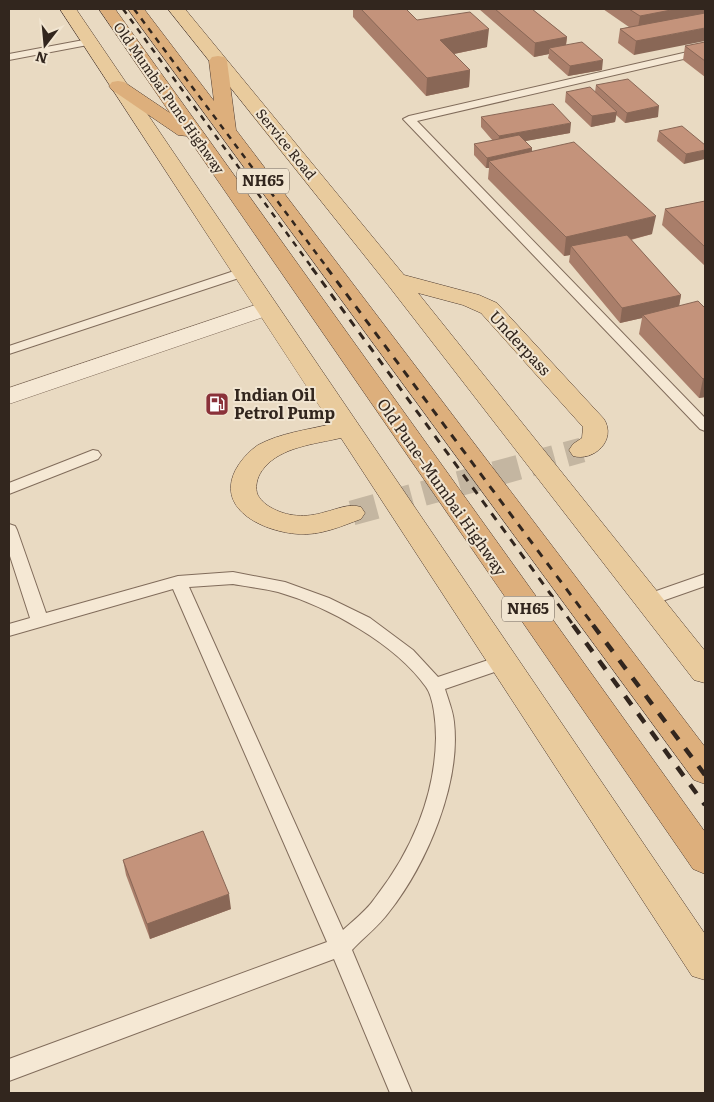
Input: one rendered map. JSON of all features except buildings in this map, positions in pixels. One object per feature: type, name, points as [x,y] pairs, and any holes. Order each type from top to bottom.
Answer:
[{"type":"highway","name":"Old Mumbai Pune Highway","points":[[107,9],[352,359]]},
{"type":"highway","name":"Old Mumbai Pune Highway","points":[[136,9],[705,771]]},
{"type":"highway","points":[[218,61],[228,133]]},
{"type":"highway","points":[[118,86],[199,140]]},
{"type":"highway","name":"Old Pune–Mumbai Highway","points":[[352,359],[705,859]]},
{"type":"main road","points":[[68,9],[705,964]]},
{"type":"main road","name":"Service Road","points":[[176,9],[396,280],[705,672]]},
{"type":"main road","name":"Underpass","points":[[396,280],[471,300],[489,308],[595,425],[597,436],[592,444],[582,450]]},
{"type":"main road","points":[[348,428],[277,447],[261,455],[250,470],[244,485],[245,498],[255,512],[273,521],[298,525],[324,522],[352,514]]},
{"type":"street","points":[[9,396],[267,308]]},
{"type":"lane","points":[[9,57],[89,42]]},
{"type":"lane","points":[[704,423],[409,120],[705,51]]},
{"type":"lane","points":[[9,350],[243,272]]},
{"type":"lane","points":[[9,489],[93,455]]},
{"type":"lane","points":[[9,530],[40,621]]},
{"type":"lane","points":[[9,630],[178,582],[233,578],[280,586],[323,602],[364,623],[407,655],[435,685],[445,721],[445,760],[434,814],[411,861],[382,906],[340,948],[9,1070]]},
{"type":"lane","points":[[648,600],[705,580]]},
{"type":"lane","points":[[178,582],[340,948],[401,1093]]},
{"type":"lane","points":[[435,685],[503,662]]},
{"type":"tunnel","points":[[352,513],[582,450]]},
{"type":"railway","points":[[123,9],[313,269]]},
{"type":"railway","points":[[134,9],[328,269]]},
{"type":"railway","points":[[312,268],[574,626]]},
{"type":"railway","points":[[327,268],[594,626]]},
{"type":"railway","points":[[573,625],[705,805]]},
{"type":"railway","points":[[593,625],[705,775]]},
{"type":"place","name":"Indian Oil Petrol Pump","points":[[217,404]]}]
